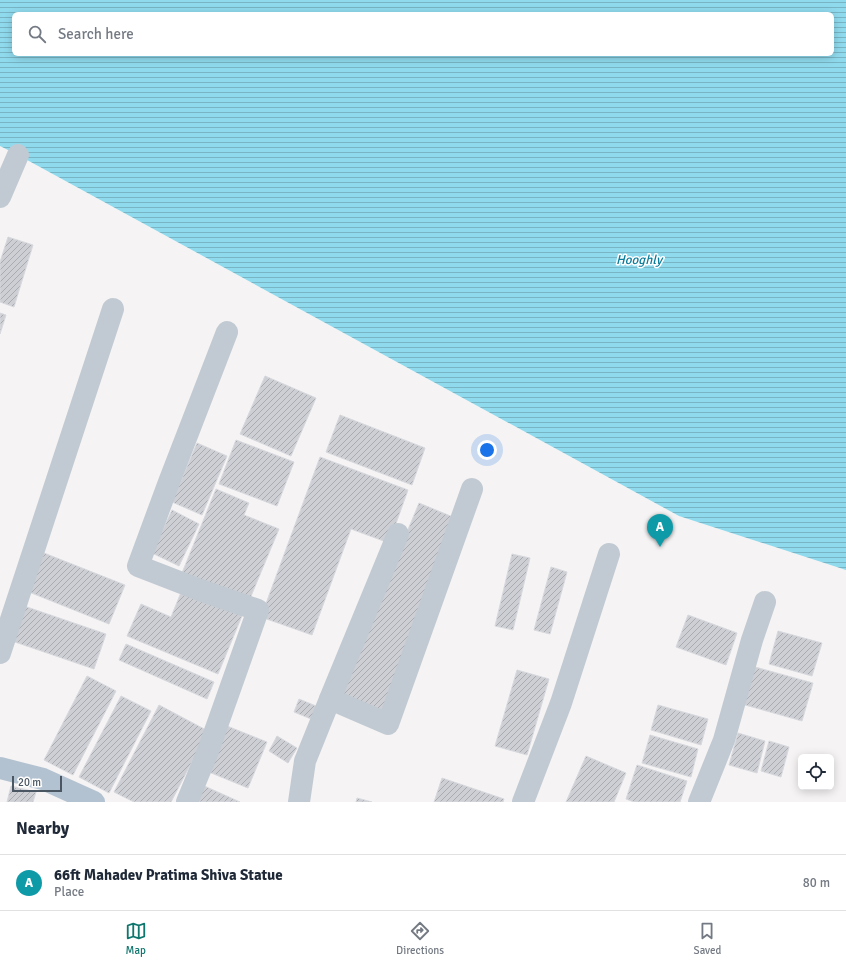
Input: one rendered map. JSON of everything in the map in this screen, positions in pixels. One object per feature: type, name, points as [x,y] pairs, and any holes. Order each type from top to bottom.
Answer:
[{"type":"main road","points":[[0,770],[43,779],[94,802]]},
{"type":"street","points":[[0,197],[18,154]]},
{"type":"street","points":[[0,653],[113,309]]},
{"type":"street","points":[[187,802],[208,751],[258,610],[138,566],[227,332]]},
{"type":"street","points":[[330,699],[388,724],[472,489]]},
{"type":"street","points":[[298,802],[305,761],[398,534]]},
{"type":"street","points":[[523,802],[561,703],[609,554]]},
{"type":"street","points":[[700,802],[724,740],[752,640],[766,602]]},
{"type":"water","name":"Hooghly","points":[[0,0],[846,0],[846,570],[679,516],[0,146]]},
{"type":"building","points":[[8,237],[33,245],[14,307],[0,302],[0,262]]},
{"type":"building","points":[[0,313],[6,315],[0,334]]},
{"type":"building","points":[[265,376],[316,398],[291,456],[240,434]]},
{"type":"building","points":[[340,415],[425,448],[412,485],[326,452]]},
{"type":"building","points":[[236,440],[294,462],[277,506],[219,484]]},
{"type":"building","points":[[197,443],[227,456],[202,515],[172,502]]},
{"type":"building","points":[[320,457],[408,490],[389,543],[351,529],[312,635],[261,617]]},
{"type":"building","points":[[216,489],[249,503],[244,515],[279,529],[249,601],[182,573]]},
{"type":"building","points":[[419,503],[453,517],[389,715],[340,694]]},
{"type":"building","points":[[172,510],[199,524],[179,566],[152,553]]},
{"type":"building","points":[[44,553],[125,585],[109,624],[29,592]]},
{"type":"building","points":[[512,554],[530,558],[513,630],[495,626]]},
{"type":"building","points":[[551,567],[567,572],[550,634],[534,630]]},
{"type":"building","points":[[184,585],[244,611],[218,674],[127,636],[141,604],[171,617]]},
{"type":"building","points":[[24,606],[106,634],[94,669],[12,641]]},
{"type":"building","points":[[688,615],[737,633],[726,665],[676,647]]},
{"type":"building","points":[[778,631],[822,643],[812,676],[769,664]]},
{"type":"building","points":[[126,644],[214,682],[207,699],[119,660]]},
{"type":"building","points":[[748,665],[813,683],[802,721],[738,703]]},
{"type":"building","points":[[517,670],[549,679],[527,755],[495,746]]},
{"type":"building","points":[[87,676],[116,691],[73,775],[44,760]]},
{"type":"building","points":[[121,696],[151,711],[109,793],[79,777]]},
{"type":"building","points":[[299,699],[321,708],[316,721],[294,712]]},
{"type":"building","points":[[159,705],[208,731],[171,802],[134,802],[114,792]]},
{"type":"building","points":[[658,705],[708,719],[701,745],[651,730]]},
{"type":"building","points":[[222,724],[267,742],[248,788],[204,770]]},
{"type":"building","points":[[738,733],[765,741],[757,773],[729,765]]},
{"type":"building","points":[[650,735],[698,749],[691,777],[642,763]]},
{"type":"building","points":[[277,736],[297,748],[288,763],[269,751]]},
{"type":"building","points":[[769,741],[789,747],[781,777],[761,771]]},
{"type":"building","points":[[586,756],[626,773],[614,802],[566,802]]},
{"type":"building","points":[[637,765],[687,781],[680,802],[634,802],[626,799]]},
{"type":"building","points":[[442,778],[504,799],[503,802],[434,802]]},
{"type":"building","points":[[200,784],[240,802],[192,802]]},
{"type":"building","points":[[11,786],[36,792],[33,802],[7,802]]},
{"type":"building","points":[[357,798],[372,802],[356,802]]},
{"type":"place","name":"66ft Mahadev Pratima Shiva Statue","points":[[660,547]]}]
